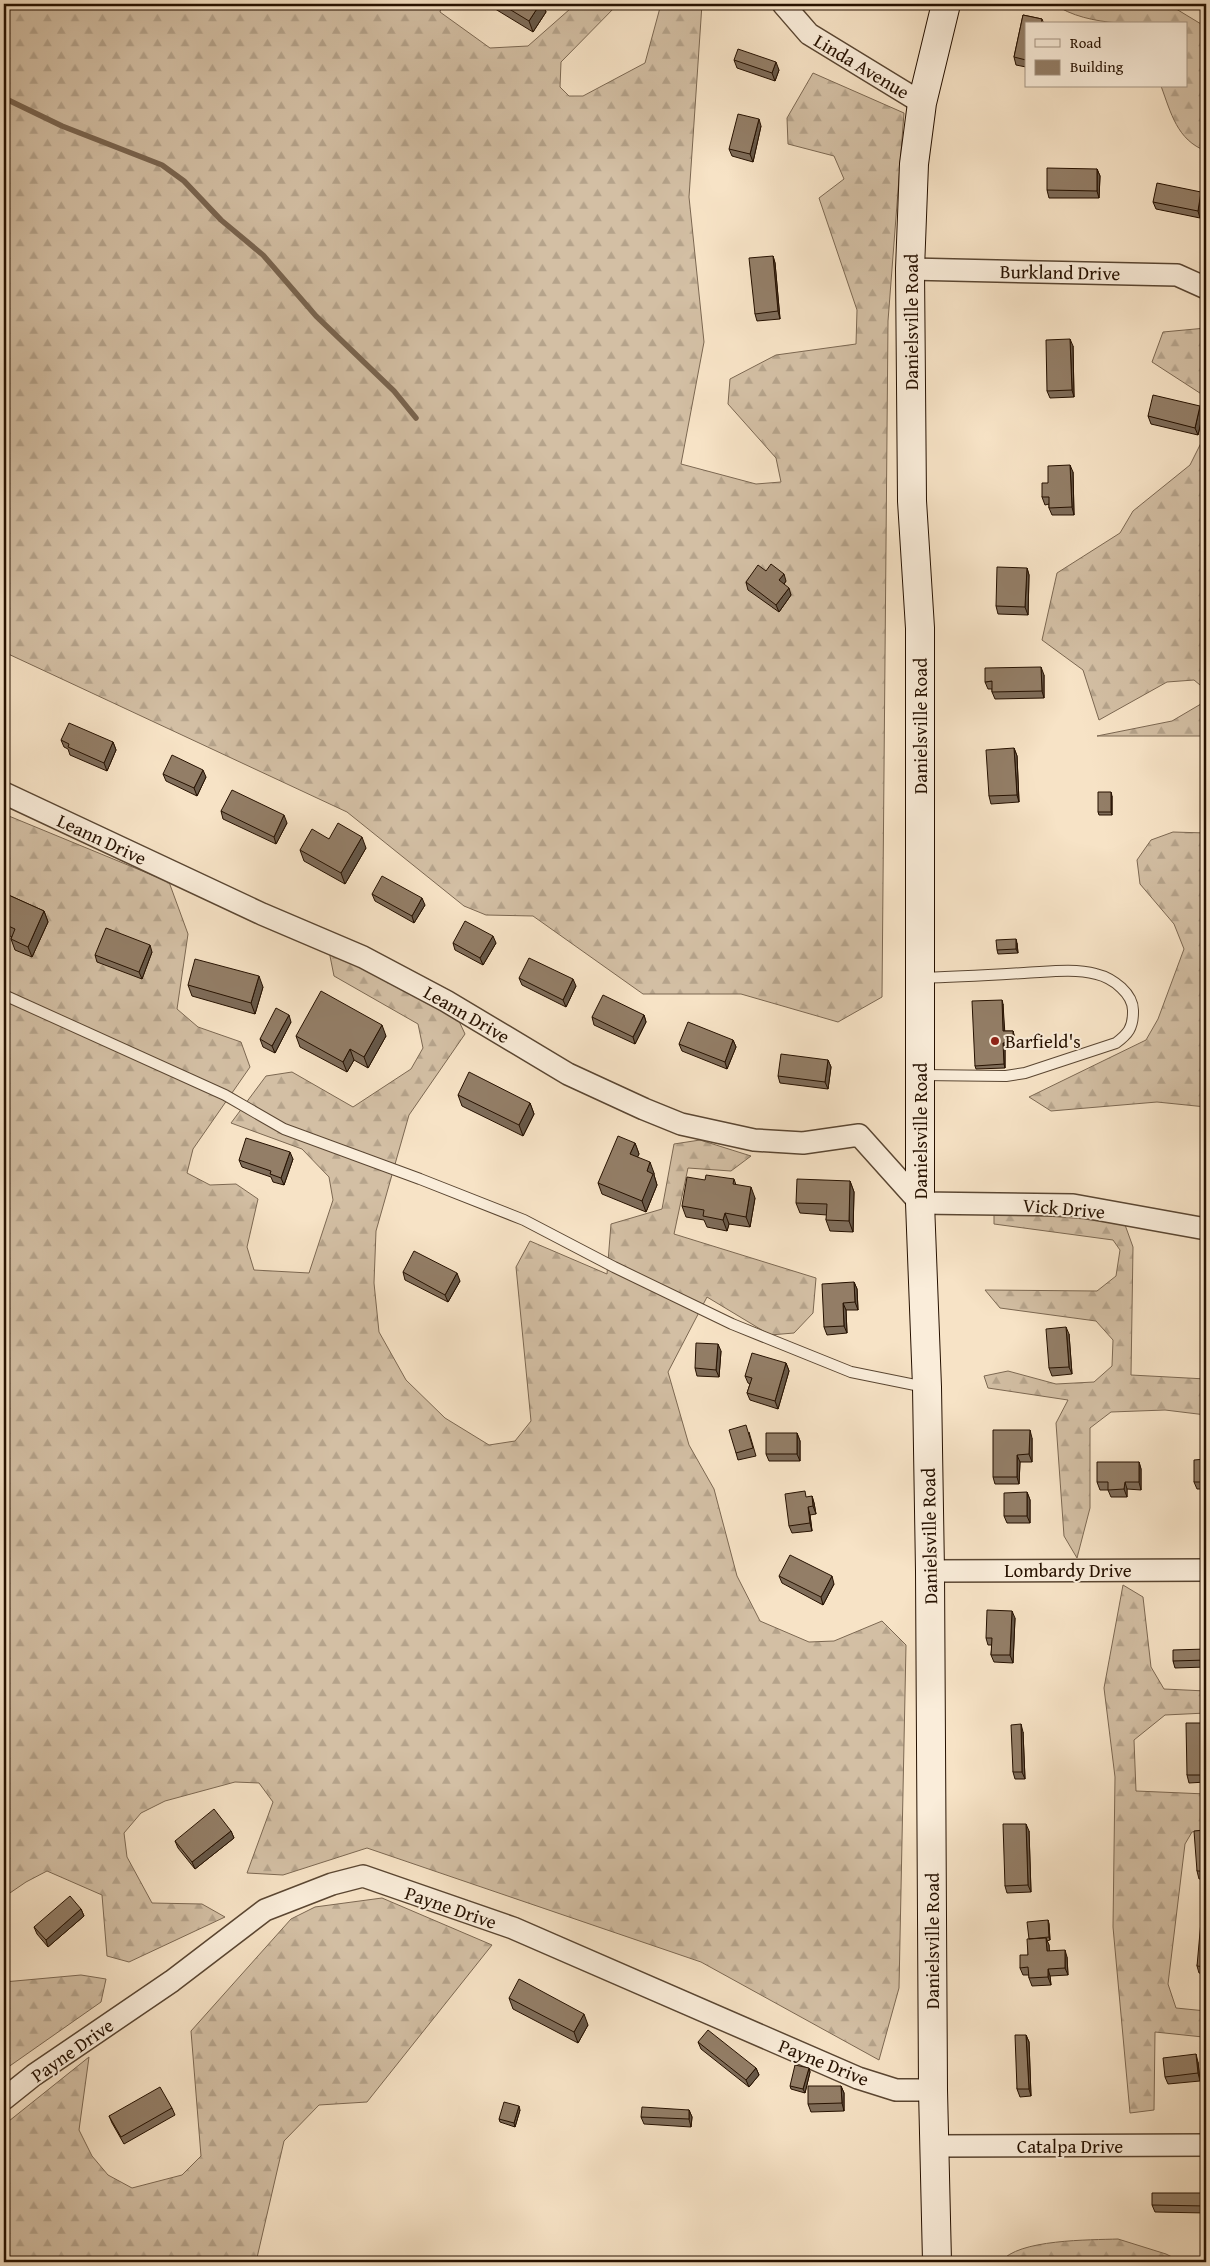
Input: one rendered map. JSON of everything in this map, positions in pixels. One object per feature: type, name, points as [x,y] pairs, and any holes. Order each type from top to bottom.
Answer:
[{"type":"main road","name":"Danielsville Road","points":[[937,2262],[933,2090],[930,1571],[927,1387],[920,1203],[920,628],[912,501],[910,269],[914,164],[922,103],[946,4]]},
{"type":"street","name":"Linda Avenue","points":[[783,4],[809,34],[922,103]]},
{"type":"street","name":"Burkland Drive","points":[[910,269],[1177,275],[1206,288]]},
{"type":"street","name":"Leann Drive","points":[[4,793],[262,914],[363,957],[446,1001],[568,1074],[681,1124],[754,1140],[803,1143],[859,1135],[920,1203]]},
{"type":"street","name":"Vick Drive","points":[[920,1203],[1073,1205],[1206,1229]]},
{"type":"street","name":"Lombardy Drive","points":[[930,1571],[1206,1570]]},
{"type":"street","name":"Payne Drive","points":[[4,2099],[34,2075],[172,1981],[265,1910],[332,1884],[363,1876],[513,1928],[858,2078],[896,2090],[933,2090]]},
{"type":"street","name":"Catalpa Drive","points":[[935,2146],[1206,2145]]},
{"type":"lane","points":[[920,978],[1066,971],[1097,974],[1117,985],[1130,996],[1134,1009],[1133,1024],[1127,1035],[1116,1043],[1025,1073],[1006,1076],[920,1075]]},
{"type":"lane","points":[[4,996],[225,1095],[284,1129],[524,1220],[614,1267],[732,1324],[851,1372],[927,1387]]},
{"type":"green space","points":[[4,4],[442,4],[440,12],[490,48],[528,46],[570,9],[565,4],[618,4],[561,62],[560,87],[569,96],[583,96],[645,63],[661,4],[702,4],[689,197],[704,342],[681,464],[756,484],[781,482],[776,458],[728,404],[730,379],[776,355],[856,344],[857,310],[819,198],[844,179],[834,156],[788,144],[787,118],[813,73],[904,113],[888,321],[882,997],[838,1022],[741,994],[643,994],[533,916],[486,915],[464,906],[347,812],[4,652]]},
{"type":"green space","points":[[1054,4],[1168,4],[1206,27],[1206,151],[1188,140],[1182,133],[1172,116],[1162,88],[1188,88],[1188,22],[1109,22],[1068,12]]},
{"type":"green space","points":[[1206,328],[1206,397],[1152,362],[1163,332]]},
{"type":"green space","points":[[1206,433],[1206,690],[1194,680],[1167,682],[1099,720],[1083,670],[1042,640],[1057,573],[1120,533],[1133,511],[1190,465]]},
{"type":"green space","points":[[1206,701],[1206,736],[1097,736],[1172,721]]},
{"type":"green space","points":[[4,814],[169,882],[188,934],[177,1009],[198,1027],[241,1042],[250,1067],[193,1149],[187,1173],[210,1185],[236,1184],[258,1199],[247,1247],[254,1270],[309,1273],[333,1200],[329,1177],[302,1149],[231,1123],[266,1076],[292,1072],[353,1107],[411,1069],[423,1048],[418,1024],[334,976],[329,951],[457,1017],[465,1034],[409,1115],[376,1231],[374,1283],[379,1332],[406,1380],[445,1418],[489,1445],[515,1441],[531,1421],[516,1267],[530,1241],[607,1274],[611,1224],[662,1209],[674,1144],[700,1140],[751,1156],[731,1171],[688,1168],[674,1234],[816,1278],[813,1313],[794,1333],[770,1335],[707,1297],[668,1372],[689,1445],[714,1489],[737,1576],[760,1621],[809,1642],[834,1641],[882,1621],[906,1645],[899,1988],[879,2060],[701,1962],[367,1848],[283,1875],[247,1873],[273,1802],[259,1783],[235,1782],[165,1801],[141,1813],[124,1833],[127,1857],[152,1903],[202,1904],[225,1917],[129,1962],[107,1956],[102,1895],[47,1871],[4,1897]]},
{"type":"green space","points":[[1173,832],[1206,833],[1206,1107],[1157,1102],[1051,1111],[1029,1097],[1146,1040],[1158,1019],[1184,949],[1174,924],[1140,884],[1137,860],[1151,840]]},
{"type":"green space","points":[[994,1212],[1124,1222],[1133,1247],[1131,1375],[1206,1379],[1206,1415],[1165,1410],[1111,1412],[1090,1428],[1090,1508],[1077,1558],[1064,1536],[1056,1423],[1068,1400],[988,1388],[984,1376],[1008,1371],[1056,1384],[1094,1382],[1112,1366],[1113,1340],[1096,1321],[1000,1308],[985,1290],[1097,1291],[1116,1276],[1120,1250],[1113,1240],[994,1224]]},
{"type":"green space","points":[[1123,1585],[1143,1597],[1151,1667],[1164,1689],[1206,1691],[1206,1713],[1165,1715],[1134,1740],[1136,1791],[1206,1794],[1206,1829],[1192,1832],[1185,1844],[1168,1984],[1176,2008],[1206,2011],[1206,2040],[1203,2037],[1155,2032],[1154,2110],[1130,2113],[1113,1927],[1115,1777],[1104,1688]]},
{"type":"green space","points":[[382,1898],[492,1945],[367,2102],[319,2105],[284,2141],[256,2262],[4,2262],[4,2125],[89,2057],[79,2130],[92,2156],[108,2175],[132,2188],[182,2175],[201,2156],[191,2031],[291,1919],[315,1907]]},
{"type":"green space","points":[[81,1975],[106,1979],[101,2002],[4,2070],[4,1982]]},
{"type":"green space","points":[[1118,2239],[1166,2254],[1182,2262],[1001,2262],[1010,2254],[1038,2245],[1055,2242]]},
{"type":"building","points":[[501,4],[540,4],[529,21]]},
{"type":"building","points":[[1023,15],[1042,19],[1041,22],[1025,22],[1025,60],[1014,57]]},
{"type":"building","points":[[738,49],[776,62],[772,73],[734,60]]},
{"type":"building","points":[[738,114],[759,119],[750,154],[729,149]]},
{"type":"building","points":[[1047,168],[1097,169],[1097,191],[1047,190]]},
{"type":"building","points":[[1157,183],[1201,192],[1198,211],[1153,202]]},
{"type":"building","points":[[773,256],[778,311],[755,314],[749,258]]},
{"type":"building","points":[[1070,339],[1072,390],[1047,391],[1046,340]]},
{"type":"building","points":[[1153,395],[1200,406],[1195,428],[1148,416]]},
{"type":"building","points":[[1070,465],[1072,507],[1049,508],[1049,497],[1042,497],[1042,483],[1048,483],[1048,466]]},
{"type":"building","points":[[771,564],[784,574],[779,580],[789,588],[776,605],[746,582],[758,565],[766,571]]},
{"type":"building","points":[[997,567],[1027,568],[1025,607],[996,606]]},
{"type":"building","points":[[1041,667],[1042,691],[992,692],[992,681],[985,682],[985,668]]},
{"type":"building","points":[[69,723],[113,742],[104,763],[68,747],[69,744],[61,740]]},
{"type":"building","points":[[1014,748],[1017,795],[989,796],[986,750]]},
{"type":"building","points":[[172,755],[203,770],[194,788],[163,774]]},
{"type":"building","points":[[232,790],[284,815],[274,837],[221,811]]},
{"type":"building","points":[[1098,792],[1111,792],[1111,812],[1098,812]]},
{"type":"building","points":[[338,823],[362,837],[341,873],[300,850],[312,829],[329,839]]},
{"type":"building","points":[[382,876],[422,898],[412,916],[372,894]]},
{"type":"building","points":[[4,893],[44,911],[28,947],[11,939],[15,929],[4,924]]},
{"type":"building","points":[[465,921],[493,936],[480,958],[453,943]]},
{"type":"building","points":[[106,928],[150,945],[139,972],[95,955]]},
{"type":"building","points":[[1016,939],[1016,949],[997,950],[996,940]]},
{"type":"building","points":[[529,958],[573,979],[563,1000],[519,978]]},
{"type":"building","points":[[195,959],[259,976],[251,1003],[188,985]]},
{"type":"building","points":[[321,991],[382,1025],[364,1057],[350,1049],[343,1062],[296,1036]]},
{"type":"building","points":[[603,995],[644,1015],[633,1037],[592,1017]]},
{"type":"building","name":"Barfield's","points":[[1002,1000],[1003,1031],[1013,1031],[1013,1042],[1003,1043],[1004,1064],[975,1066],[972,1001]]},
{"type":"building","points":[[276,1008],[289,1015],[272,1046],[260,1039]]},
{"type":"building","points":[[688,1022],[733,1040],[725,1062],[679,1044]]},
{"type":"building","points":[[781,1054],[828,1060],[825,1082],[778,1076]]},
{"type":"building","points":[[469,1072],[530,1103],[519,1125],[458,1095]]},
{"type":"building","points":[[618,1136],[635,1143],[630,1154],[650,1162],[647,1171],[653,1174],[642,1201],[598,1183]]},
{"type":"building","points":[[246,1138],[290,1152],[281,1178],[270,1174],[271,1171],[239,1160]]},
{"type":"building","points":[[706,1175],[734,1179],[733,1184],[751,1187],[746,1217],[725,1213],[723,1220],[703,1216],[704,1210],[682,1206],[687,1177],[705,1180]]},
{"type":"building","points":[[797,1179],[850,1181],[849,1221],[826,1220],[827,1204],[796,1203]]},
{"type":"building","points":[[414,1251],[457,1273],[445,1295],[403,1272]]},
{"type":"building","points":[[854,1282],[855,1302],[843,1303],[844,1326],[824,1327],[822,1284]]},
{"type":"building","points":[[1066,1327],[1069,1367],[1049,1368],[1046,1329]]},
{"type":"building","points":[[696,1343],[718,1344],[716,1370],[695,1368]]},
{"type":"building","points":[[752,1353],[786,1363],[775,1401],[747,1393],[752,1378],[745,1376]]},
{"type":"building","points":[[746,1425],[753,1448],[736,1453],[729,1430]]},
{"type":"building","points":[[993,1430],[1030,1430],[1029,1454],[1017,1455],[1017,1477],[993,1477]]},
{"type":"building","points":[[766,1433],[797,1433],[797,1454],[766,1454]]},
{"type":"building","points":[[1206,1459],[1206,1482],[1194,1482],[1194,1460]]},
{"type":"building","points":[[1097,1462],[1139,1462],[1139,1482],[1125,1482],[1124,1489],[1108,1490],[1108,1482],[1097,1482]]},
{"type":"building","points":[[805,1491],[806,1497],[812,1496],[813,1506],[808,1507],[810,1523],[789,1526],[785,1494]]},
{"type":"building","points":[[1027,1492],[1027,1516],[1004,1516],[1004,1493]]},
{"type":"building","points":[[790,1555],[832,1576],[821,1597],[779,1576]]},
{"type":"building","points":[[987,1610],[1012,1611],[1010,1655],[991,1655],[992,1638],[986,1638]]},
{"type":"building","points":[[1206,1649],[1206,1660],[1173,1661],[1173,1650]]},
{"type":"building","points":[[1186,1723],[1206,1723],[1206,1775],[1187,1775]]},
{"type":"building","points":[[1021,1724],[1022,1772],[1013,1772],[1011,1725]]},
{"type":"building","points":[[214,1809],[231,1831],[192,1862],[175,1841]]},
{"type":"building","points":[[1003,1824],[1026,1824],[1028,1885],[1005,1886]]},
{"type":"building","points":[[1206,1830],[1206,1871],[1197,1871],[1194,1831]]},
{"type":"building","points":[[70,1896],[81,1909],[46,1940],[34,1927]]},
{"type":"building","points":[[1048,1920],[1049,1937],[1029,1939],[1027,1922]]},
{"type":"building","points":[[1201,1921],[1206,1921],[1206,1967],[1197,1966]]},
{"type":"building","points":[[1046,1938],[1047,1951],[1065,1950],[1065,1968],[1048,1969],[1048,1977],[1029,1978],[1028,1967],[1020,1968],[1020,1955],[1028,1955],[1027,1939]]},
{"type":"building","points":[[519,1979],[584,2014],[574,2032],[509,1998]]},
{"type":"building","points":[[708,2030],[756,2068],[746,2080],[698,2042]]},
{"type":"building","points":[[1015,2035],[1026,2035],[1029,2089],[1017,2089]]},
{"type":"building","points":[[1196,2054],[1198,2073],[1165,2077],[1163,2058]]},
{"type":"building","points":[[795,2065],[809,2068],[803,2089],[790,2086]]},
{"type":"building","points":[[808,2086],[841,2086],[842,2103],[808,2104]]},
{"type":"building","points":[[160,2087],[172,2108],[121,2137],[109,2116]]},
{"type":"building","points":[[504,2102],[519,2106],[514,2123],[499,2119]]},
{"type":"building","points":[[642,2107],[689,2110],[689,2119],[641,2117]]},
{"type":"building","points":[[1152,2193],[1206,2193],[1206,2206],[1152,2205]]},
{"type":"waterway","points":[[4,98],[62,126],[162,165],[184,181],[221,220],[263,255],[316,316],[394,391],[416,418]]},
{"type":"place","name":"Barfield's","points":[[995,1041]]}]
